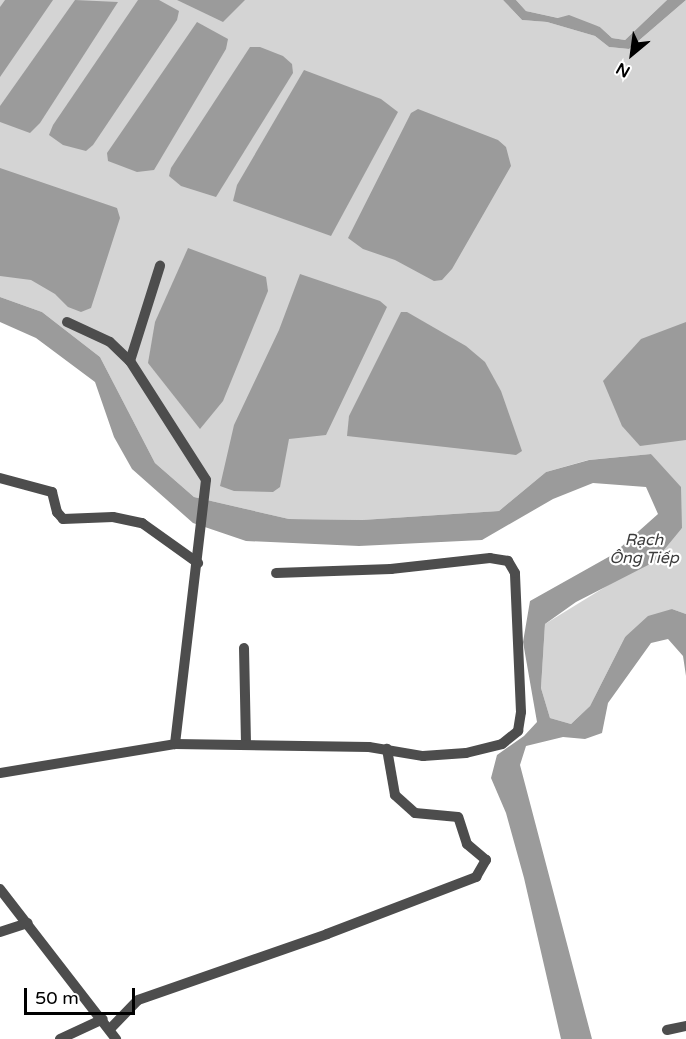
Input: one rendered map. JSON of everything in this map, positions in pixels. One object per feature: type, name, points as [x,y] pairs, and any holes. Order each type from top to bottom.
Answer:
[{"type":"street","points":[[130,361],[160,267]]},
{"type":"street","points":[[67,322],[110,342],[130,361],[206,480],[207,491],[201,545],[175,744]]},
{"type":"street","points":[[0,478],[52,492],[57,512],[63,519],[113,518],[142,523],[198,563]]},
{"type":"street","points":[[0,773],[175,744],[387,749],[423,756],[466,753],[502,744],[518,731],[521,712],[515,573],[508,561],[490,558],[391,569],[276,573]]},
{"type":"street","points":[[244,648],[246,745]]},
{"type":"street","points":[[0,890],[113,1034],[138,1000],[327,934],[476,877],[486,860],[467,844],[458,817],[425,817],[399,800],[387,749]]},
{"type":"street","points":[[0,932],[28,923]]},
{"type":"street","points":[[60,1039],[103,1019]]},
{"type":"street","points":[[667,1030],[686,1026]]},
{"type":"shaded area","points":[[0,0],[503,0],[522,20],[547,22],[595,36],[609,47],[629,49],[686,0],[686,614],[672,609],[625,637],[590,706],[571,724],[550,718],[541,688],[545,624],[610,584],[682,528],[651,454],[588,460],[546,472],[499,511],[362,520],[289,519],[194,497],[155,463],[100,357],[42,312],[0,297]]},
{"type":"shaded area","points":[[516,0],[667,0],[625,40],[612,38],[600,27],[526,11]]},
{"type":"water","points":[[5,0],[53,0],[0,77],[0,7]]},
{"type":"water","points":[[75,0],[118,2],[40,123],[30,133],[0,122],[0,106]]},
{"type":"water","points":[[138,0],[159,0],[179,11],[177,20],[93,145],[86,151],[63,145],[49,135],[53,125]]},
{"type":"water","points":[[177,0],[245,0],[223,22]]},
{"type":"water","points":[[503,0],[516,0],[526,11],[558,18],[569,15],[600,27],[612,38],[625,40],[667,0],[686,0],[629,49],[609,47],[595,36],[547,22],[522,20]]},
{"type":"water","points":[[197,22],[228,39],[226,49],[154,170],[137,172],[108,161],[107,153]]},
{"type":"water","points":[[250,47],[260,47],[283,56],[292,64],[293,73],[216,197],[181,186],[169,176],[171,168]]},
{"type":"water","points":[[304,70],[381,99],[398,112],[331,236],[233,201],[237,185]]},
{"type":"water","points":[[418,109],[498,140],[506,147],[511,166],[452,269],[442,280],[434,281],[395,260],[363,249],[348,238],[411,113]]},
{"type":"water","points":[[0,168],[117,208],[120,218],[91,308],[81,312],[68,307],[55,294],[31,280],[0,276]]},
{"type":"water","points":[[188,248],[266,277],[268,291],[223,401],[200,429],[148,363],[155,322]]},
{"type":"water","points":[[300,274],[380,301],[387,307],[326,435],[289,439],[280,487],[273,492],[234,491],[220,486],[234,425],[279,330]]},
{"type":"water","name":"Rạch Ông Tiếp","points":[[0,297],[42,312],[100,357],[155,463],[194,497],[289,519],[362,520],[499,511],[546,472],[589,460],[651,454],[681,487],[682,528],[654,562],[576,602],[545,624],[541,688],[550,718],[571,724],[590,706],[625,637],[648,616],[672,609],[686,614],[686,676],[683,656],[668,639],[651,643],[608,703],[602,733],[585,739],[563,737],[526,746],[520,765],[592,1039],[561,1039],[524,878],[506,813],[491,778],[497,755],[524,736],[537,722],[523,642],[530,601],[612,555],[658,514],[646,487],[593,483],[553,499],[482,540],[359,546],[246,541],[193,523],[132,469],[114,437],[95,382],[36,338],[0,322]]},
{"type":"water","points":[[401,312],[407,312],[466,346],[485,362],[501,391],[522,451],[516,455],[347,436],[349,416]]},
{"type":"water","points":[[686,322],[686,440],[640,446],[622,426],[603,381],[641,339]]}]
